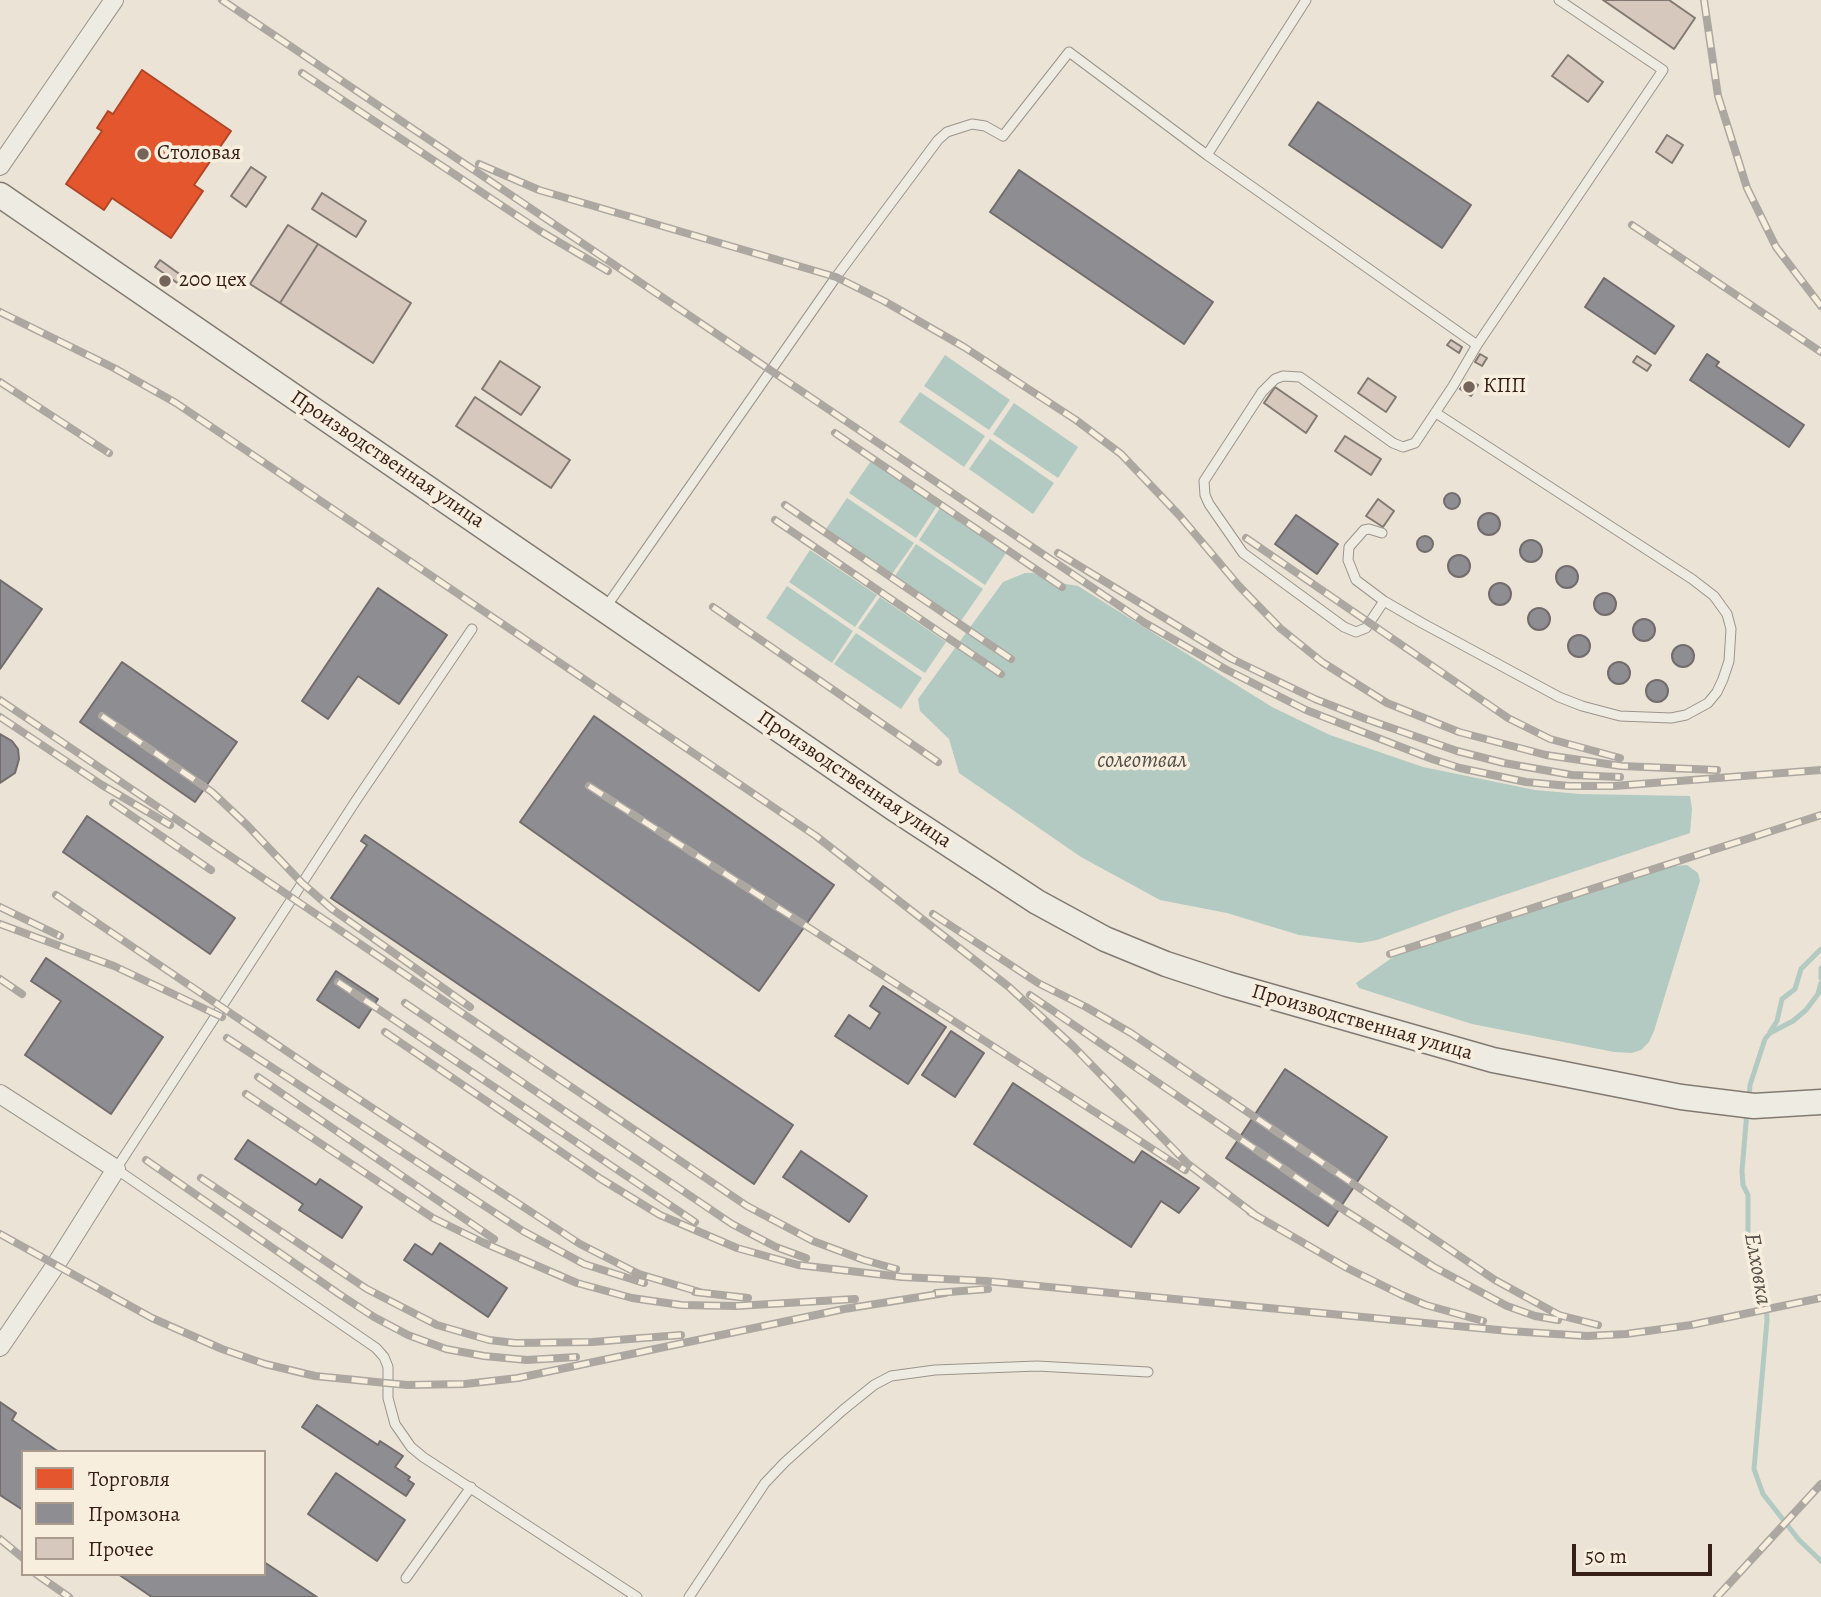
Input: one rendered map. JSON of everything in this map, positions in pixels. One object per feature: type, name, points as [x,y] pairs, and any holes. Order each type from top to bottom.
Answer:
[{"type":"main road","name":"Производственная улица","points":[[0,195],[972,861],[1037,902],[1105,939],[1166,964],[1227,984],[1493,1060],[1633,1089],[1725,1103],[1770,1106],[1821,1102]]},
{"type":"street","points":[[0,166],[114,0]]},
{"type":"street","points":[[0,1094],[116,1169],[0,1347]]},
{"type":"lane","points":[[1207,155],[1306,0]]},
{"type":"lane","points":[[1384,601],[1367,628],[1356,632],[1344,627],[1243,552],[1209,504],[1204,481],[1262,392],[1275,379],[1283,376],[1300,377],[1393,443],[1403,447],[1415,443],[1476,345],[1663,70],[1559,0]]},
{"type":"lane","points":[[605,609],[836,277],[938,140],[947,132],[972,124],[985,126],[1003,135],[1069,52],[1207,155],[1476,345]]},
{"type":"lane","points":[[1382,533],[1364,530],[1354,538],[1347,554],[1349,567],[1356,580],[1384,601],[1535,685],[1582,706],[1620,716],[1671,718],[1698,710],[1717,692],[1729,661],[1731,629],[1727,614],[1714,596],[1692,579],[1436,413]]},
{"type":"lane","points":[[472,629],[357,799],[116,1169],[376,1348],[388,1367],[388,1398],[395,1424],[400,1434],[423,1457],[637,1597]]},
{"type":"lane","points":[[689,1597],[765,1483],[811,1436],[863,1393],[891,1376],[936,1370],[1037,1366],[1148,1372]]},
{"type":"lane","points":[[406,1578],[471,1487]]},
{"type":"water","points":[[945,355],[1010,400],[989,430],[924,386]]},
{"type":"water","points":[[920,392],[985,436],[964,467],[899,422]]},
{"type":"water","points":[[1014,403],[1078,447],[1058,478],[993,434]]},
{"type":"water","points":[[990,439],[1054,483],[1033,514],[969,469]]},
{"type":"water","points":[[871,461],[937,506],[916,538],[849,493]]},
{"type":"water","points":[[847,498],[914,543],[892,574],[826,529]]},
{"type":"water","points":[[940,508],[1006,553],[985,585],[919,540]]},
{"type":"water","points":[[916,544],[983,589],[961,621],[895,576]]},
{"type":"water","points":[[810,550],[877,595],[855,627],[789,582]]},
{"type":"water","name":"солеотвал","points":[[1025,573],[1078,586],[1272,707],[1330,735],[1423,767],[1535,790],[1580,794],[1690,796],[1690,833],[1377,940],[1360,943],[1299,935],[1227,913],[1160,900],[1081,857],[959,773],[949,739],[920,711],[918,699],[1003,582]]},
{"type":"water","points":[[787,586],[853,631],[832,663],[766,618]]},
{"type":"water","points":[[880,597],[946,642],[925,673],[858,628]]},
{"type":"water","points":[[856,633],[922,678],[901,709],[834,664]]},
{"type":"water","points":[[1687,865],[1698,873],[1700,881],[1654,1031],[1641,1050],[1632,1053],[1614,1052],[1472,1024],[1359,988],[1356,983],[1396,955],[1674,866]]},
{"type":"building: Торговля","points":[[142,70],[231,131],[194,185],[203,191],[171,238],[112,198],[104,210],[66,184],[102,131],[97,128],[108,111],[113,114]]},
{"type":"building: Промзона","points":[[1318,102],[1471,205],[1442,248],[1289,145]]},
{"type":"building: Промзона","points":[[1019,170],[1213,302],[1184,344],[990,212]]},
{"type":"building: Промзона","points":[[1604,278],[1674,326],[1655,354],[1585,307]]},
{"type":"building: Промзона","points":[[1707,354],[1719,362],[1716,366],[1804,425],[1789,447],[1690,380]]},
{"type":"building: Промзона","points":[[1452,493],[1460,501],[1452,509],[1444,501]]},
{"type":"building: Промзона","points":[[1489,513],[1497,516],[1500,524],[1497,532],[1489,535],[1481,532],[1478,524],[1481,516]]},
{"type":"building: Промзона","points":[[1296,515],[1338,544],[1317,574],[1275,544]]},
{"type":"building: Промзона","points":[[1425,536],[1433,544],[1425,552],[1417,544]]},
{"type":"building: Промзона","points":[[1531,540],[1539,543],[1542,551],[1539,559],[1531,562],[1523,559],[1520,551],[1523,543]]},
{"type":"building: Промзона","points":[[1455,555],[1463,555],[1470,562],[1470,570],[1463,577],[1455,577],[1448,570],[1448,562]]},
{"type":"building: Промзона","points":[[1567,566],[1575,569],[1578,577],[1575,585],[1567,588],[1559,585],[1556,577],[1559,569]]},
{"type":"building: Промзона","points":[[0,580],[42,609],[0,669]]},
{"type":"building: Промзона","points":[[1496,583],[1504,583],[1511,590],[1511,598],[1504,605],[1496,605],[1489,598],[1489,590]]},
{"type":"building: Промзона","points":[[378,588],[447,635],[399,704],[358,676],[328,719],[302,701]]},
{"type":"building: Промзона","points":[[1601,593],[1609,593],[1616,600],[1616,608],[1609,615],[1601,615],[1594,608],[1594,600]]},
{"type":"building: Промзона","points":[[1539,608],[1547,611],[1550,619],[1547,627],[1539,630],[1531,627],[1528,619],[1531,611]]},
{"type":"building: Промзона","points":[[1644,619],[1652,622],[1655,630],[1652,638],[1644,641],[1636,638],[1633,630],[1636,622]]},
{"type":"building: Промзона","points":[[1579,635],[1587,638],[1590,646],[1587,654],[1579,657],[1571,654],[1568,646],[1571,638]]},
{"type":"building: Промзона","points":[[1679,645],[1687,645],[1694,652],[1694,660],[1687,667],[1679,667],[1672,660],[1672,652]]},
{"type":"building: Промзона","points":[[122,662],[237,742],[195,802],[80,722]]},
{"type":"building: Промзона","points":[[1615,662],[1623,662],[1630,669],[1630,677],[1623,684],[1615,684],[1608,677],[1608,669]]},
{"type":"building: Промзона","points":[[1653,680],[1661,680],[1668,687],[1668,695],[1661,702],[1653,702],[1646,695],[1646,687]]},
{"type":"building: Промзона","points":[[594,716],[834,885],[759,991],[520,822]]},
{"type":"building: Промзона","points":[[0,734],[12,741],[18,749],[19,759],[15,773],[0,783]]},
{"type":"building: Промзона","points":[[87,816],[235,918],[210,954],[63,852]]},
{"type":"building: Промзона","points":[[365,835],[793,1125],[754,1184],[331,898],[367,845],[361,841]]},
{"type":"building: Промзона","points":[[46,958],[163,1037],[111,1114],[25,1055],[61,1001],[31,981]]},
{"type":"building: Промзона","points":[[336,971],[378,999],[359,1028],[317,1000]]},
{"type":"building: Промзона","points":[[883,986],[946,1027],[908,1084],[835,1036],[849,1015],[870,1029],[880,1013],[870,1006]]},
{"type":"building: Промзона","points":[[951,1031],[984,1053],[955,1097],[922,1075]]},
{"type":"building: Промзона","points":[[1285,1069],[1387,1137],[1328,1226],[1226,1158]]},
{"type":"building: Промзона","points":[[1013,1083],[1134,1163],[1142,1151],[1199,1188],[1179,1213],[1161,1201],[1131,1247],[974,1144]]},
{"type":"building: Промзона","points":[[248,1140],[316,1185],[320,1179],[362,1207],[342,1238],[299,1210],[303,1204],[235,1159]]},
{"type":"building: Промзона","points":[[801,1151],[867,1196],[849,1222],[783,1177]]},
{"type":"building: Промзона","points":[[440,1243],[507,1288],[488,1317],[404,1260],[415,1244],[432,1255]]},
{"type":"building: Промзона","points":[[0,1402],[16,1413],[12,1420],[56,1450],[21,1450],[21,1509],[0,1495]]},
{"type":"building: Промзона","points":[[317,1405],[378,1445],[380,1441],[403,1456],[395,1467],[410,1477],[408,1480],[414,1484],[406,1496],[302,1427]]},
{"type":"building: Промзона","points":[[336,1473],[405,1520],[377,1561],[308,1514]]},
{"type":"building: Промзона","points":[[266,1563],[317,1597],[152,1597],[121,1576],[266,1576]]},
{"type":"building: Прочее","points":[[1603,0],[1669,0],[1695,18],[1674,49]]},
{"type":"building: Прочее","points":[[1568,55],[1603,82],[1588,102],[1552,76]]},
{"type":"building: Прочее","points":[[1667,135],[1683,145],[1672,163],[1656,152]]},
{"type":"building: Прочее","points":[[251,167],[266,177],[246,207],[231,196]]},
{"type":"building: Прочее","points":[[322,193],[366,221],[356,237],[312,209]]},
{"type":"building: Прочее","points":[[288,225],[318,244],[280,303],[250,284]]},
{"type":"building: Прочее","points":[[318,244],[411,303],[373,363],[280,303]]},
{"type":"building: Прочее","points":[[160,260],[185,278],[180,285],[155,267]]},
{"type":"building: Прочее","points":[[1451,340],[1462,347],[1459,353],[1447,345]]},
{"type":"building: Прочее","points":[[1480,354],[1487,358],[1482,366],[1475,362]]},
{"type":"building: Прочее","points":[[1637,356],[1651,365],[1647,371],[1633,362]]},
{"type":"building: Прочее","points":[[500,361],[540,387],[521,415],[482,389]]},
{"type":"building: Прочее","points":[[1368,378],[1396,397],[1386,412],[1358,393]]},
{"type":"building: Прочее","name":"КПП","points":[[1466,380],[1478,385],[1471,396],[1460,389]]},
{"type":"building: Прочее","points":[[1275,387],[1317,416],[1306,433],[1264,403]]},
{"type":"building: Прочее","points":[[475,397],[570,460],[551,488],[456,426]]},
{"type":"building: Прочее","points":[[1345,436],[1381,459],[1371,475],[1335,451]]},
{"type":"building: Прочее","points":[[1378,499],[1394,511],[1383,527],[1366,516]]},
{"type":"waterway","points":[[1770,1032],[1777,1021],[1782,999],[1795,989],[1801,969],[1821,949]]},
{"type":"waterway","name":"Елховка","points":[[1821,968],[1821,978]]},
{"type":"waterway","name":"Елховка","points":[[1749,1098],[1750,1085],[1765,1039],[1806,1010],[1818,994],[1821,983]]},
{"type":"waterway","name":"Елховка","points":[[1747,1111],[1743,1185],[1748,1195],[1748,1234],[1765,1286],[1767,1320],[1754,1469],[1763,1494],[1799,1540],[1821,1561]]},
{"type":"railway","points":[[222,0],[1145,623],[1227,670],[1306,710],[1432,759],[1526,782],[1614,786],[1821,770]]},
{"type":"railway","points":[[1704,0],[1718,96],[1747,188],[1776,247],[1821,306]]},
{"type":"railway","points":[[302,73],[540,231],[608,271]]},
{"type":"railway","points":[[479,164],[539,190],[836,277],[964,347],[1076,420],[1121,454],[1280,628],[1322,662],[1387,703],[1459,732],[1546,755],[1621,766],[1717,770]]},
{"type":"railway","points":[[1632,225],[1821,352]]},
{"type":"railway","points":[[0,312],[114,368],[176,403],[816,836],[1009,987],[1073,1046],[1188,1164],[1258,1217]]},
{"type":"railway","points":[[0,382],[109,453]]},
{"type":"railway","points":[[835,433],[1062,587]]},
{"type":"railway","points":[[785,505],[1011,659]]},
{"type":"railway","points":[[775,520],[1001,674]]},
{"type":"railway","points":[[1246,538],[1508,718],[1550,739],[1620,758]]},
{"type":"railway","points":[[1058,553],[1232,659],[1315,699],[1457,751],[1504,763],[1572,775],[1620,777]]},
{"type":"railway","points":[[713,607],[938,762]]},
{"type":"railway","points":[[0,700],[747,1206],[813,1241],[896,1269]]},
{"type":"railway","points":[[102,716],[212,792],[302,883],[332,909],[470,1007]]},
{"type":"railway","points":[[0,717],[102,785],[170,825]]},
{"type":"railway","points":[[589,786],[1185,1170]]},
{"type":"railway","points":[[113,803],[211,870]]},
{"type":"railway","points":[[1390,954],[1821,815]]},
{"type":"railway","points":[[56,895],[316,1071],[580,1244],[639,1274],[703,1293]]},
{"type":"railway","points":[[0,907],[60,936]]},
{"type":"railway","points":[[933,914],[1038,983],[1131,1033],[1495,1280],[1559,1315],[1598,1325]]},
{"type":"railway","points":[[0,924],[114,966],[222,1017]]},
{"type":"railway","points":[[0,979],[22,994]]},
{"type":"railway","points":[[338,982],[695,1222]]},
{"type":"railway","points":[[1030,995],[1344,1210],[1434,1267],[1507,1306],[1535,1316],[1558,1320]]},
{"type":"railway","points":[[405,1003],[732,1224],[776,1247],[806,1258]]},
{"type":"railway","points":[[385,1032],[601,1179],[660,1215],[737,1248],[798,1265],[902,1277],[986,1281],[1509,1331],[1587,1336],[1626,1334],[1691,1325],[1821,1298]]},
{"type":"railway","points":[[227,1038],[523,1231],[584,1264],[644,1283]]},
{"type":"railway","points":[[258,1077],[494,1239]]},
{"type":"railway","points":[[246,1094],[433,1218],[577,1283],[632,1298],[681,1305],[736,1306],[855,1299]]},
{"type":"railway","points":[[146,1160],[339,1294],[408,1335],[446,1349],[484,1356],[527,1360],[576,1357]]},
{"type":"railway","points":[[201,1178],[367,1289],[437,1325],[489,1340],[515,1343],[592,1342],[681,1335]]},
{"type":"railway","points":[[1250,1212],[1347,1268],[1402,1295],[1426,1305],[1483,1321]]},
{"type":"railway","points":[[0,1234],[152,1318],[222,1349],[265,1364],[315,1376],[407,1385],[465,1384],[518,1378],[844,1309],[945,1293]]},
{"type":"railway","points":[[936,1293],[988,1289]]},
{"type":"railway","points":[[695,1292],[748,1298]]},
{"type":"railway","points":[[1717,1597],[1821,1484]]},
{"type":"railway","points":[[0,1539],[21,1556]]},
{"type":"railway","points":[[39,1576],[69,1597]]},
{"type":"place","name":"Cтоловая","points":[[143,154]]},
{"type":"place","name":"200 цех","points":[[165,281]]},
{"type":"place","name":"КПП","points":[[1469,387]]}]
